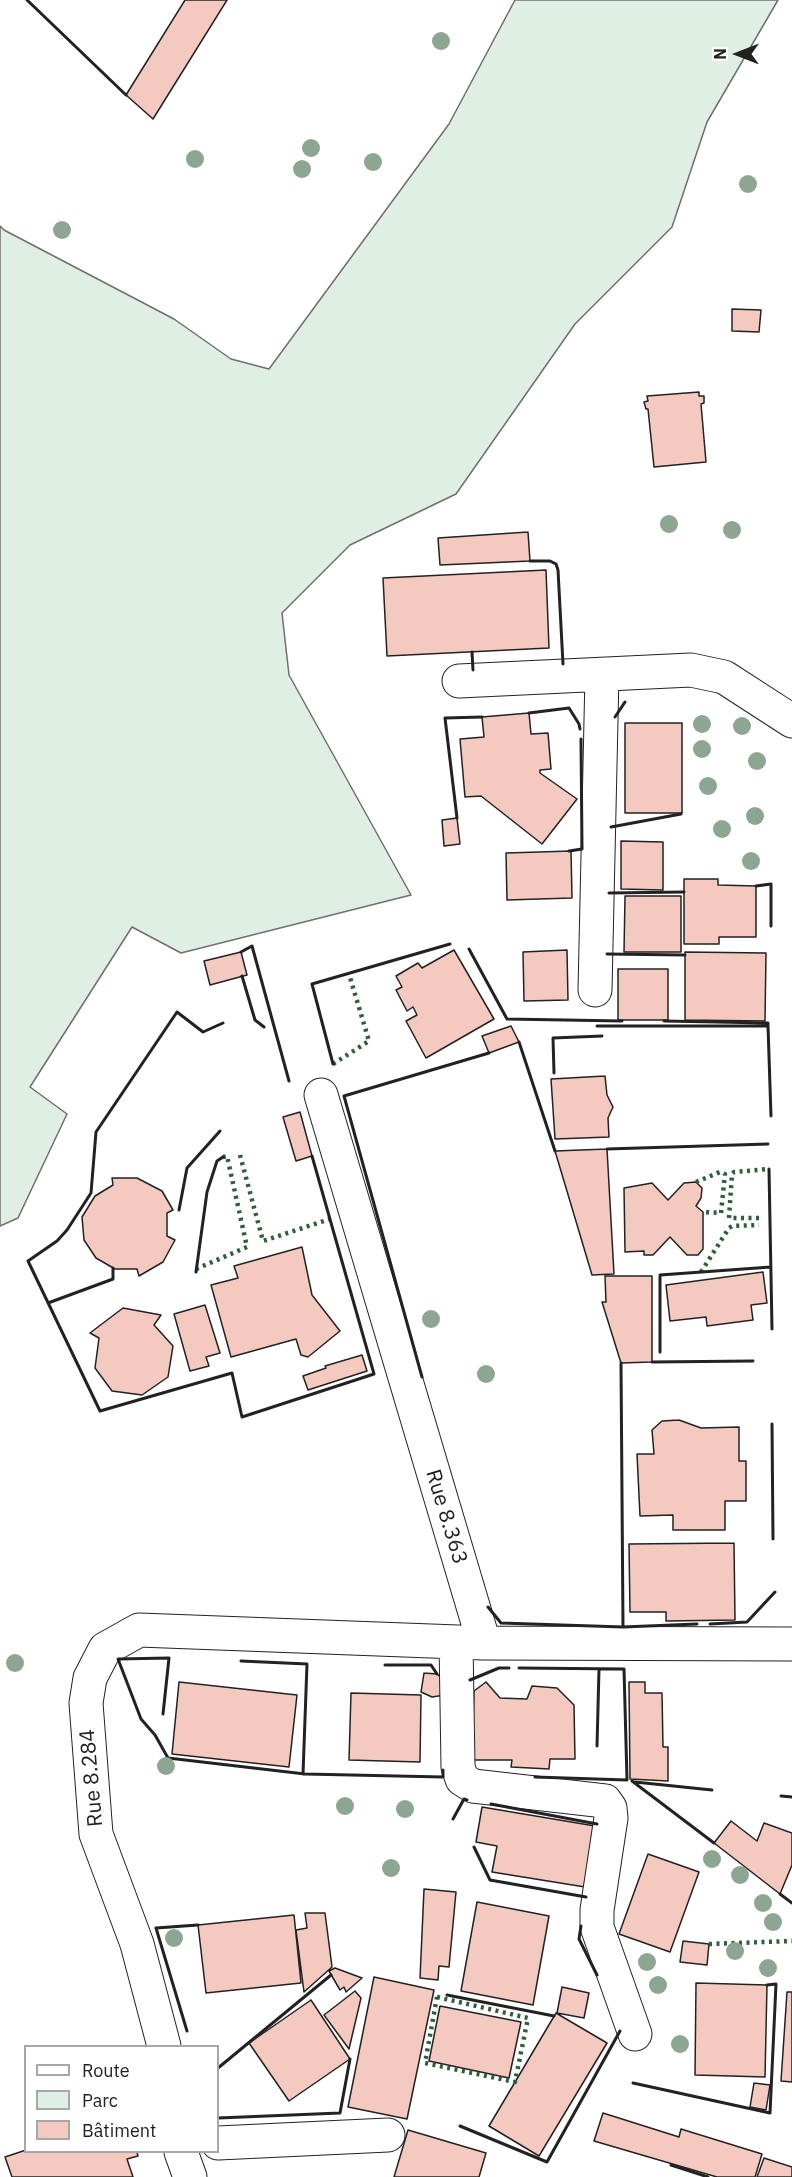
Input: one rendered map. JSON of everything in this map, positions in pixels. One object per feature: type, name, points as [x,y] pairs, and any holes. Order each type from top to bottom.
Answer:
[{"type":"street","points":[[459,681],[692,670],[724,677],[792,721]]},
{"type":"street","points":[[595,990],[602,675]]},
{"type":"street","name":"Rue 8.363","points":[[321,1095],[470,1642],[458,1767],[462,1779],[473,1786],[605,1802],[610,1808],[611,1818],[597,1910],[597,1927],[635,2034]]},
{"type":"street","name":"Rue 8.284","points":[[164,2045],[137,1944],[96,1834],[86,1703],[90,1678],[105,1649],[139,1630],[470,1642]]},
{"type":"street","points":[[470,1642],[792,1644]]},
{"type":"street","points":[[219,2143],[388,2135]]},
{"type":"street","points":[[182,2153],[190,2177]]},
{"type":"green space","points":[[515,0],[778,0],[707,122],[672,227],[575,324],[456,494],[350,545],[282,613],[289,675],[411,895],[181,953],[132,927],[30,1087],[67,1114],[18,1218],[0,1226],[0,226],[174,319],[231,359],[269,369],[449,124]]},
{"type":"building","points":[[185,0],[227,0],[153,119],[126,95]]},
{"type":"building","points":[[732,309],[761,310],[759,332],[732,331]]},
{"type":"building","points":[[699,392],[699,396],[704,396],[704,403],[701,404],[706,462],[654,467],[648,409],[644,402],[648,401],[647,396]]},
{"type":"building","points":[[528,532],[530,561],[440,565],[438,538]]},
{"type":"building","points":[[546,570],[549,648],[387,656],[383,578]]},
{"type":"building","points":[[529,713],[531,734],[548,733],[551,769],[540,770],[540,773],[577,799],[542,844],[481,796],[465,797],[460,739],[484,737],[482,717]]},
{"type":"building","points":[[625,723],[682,723],[682,813],[625,813]]},
{"type":"building","points":[[457,818],[460,844],[444,846],[442,820]]},
{"type":"building","points":[[621,841],[663,842],[663,890],[621,889]]},
{"type":"building","points":[[571,851],[572,898],[507,900],[506,853]]},
{"type":"building","points":[[684,879],[718,879],[718,885],[756,886],[756,937],[719,937],[719,944],[684,944]]},
{"type":"building","points":[[625,896],[681,896],[681,952],[624,952]]},
{"type":"building","points":[[454,950],[494,1019],[426,1058],[406,1021],[417,1015],[413,1007],[407,1011],[396,990],[402,987],[396,976],[418,963],[422,968]]},
{"type":"building","points":[[567,950],[568,1000],[524,1001],[523,952]]},
{"type":"building","points":[[241,952],[247,975],[210,985],[204,961]]},
{"type":"building","points":[[685,952],[766,953],[765,1021],[685,1020]]},
{"type":"building","points":[[618,969],[668,969],[668,1020],[618,1020]]},
{"type":"building","points":[[511,1026],[519,1042],[489,1053],[482,1036]]},
{"type":"building","points":[[605,1076],[607,1095],[613,1107],[608,1118],[609,1137],[555,1139],[551,1079]]},
{"type":"building","points":[[300,1112],[312,1156],[296,1161],[283,1117]]},
{"type":"building","points":[[607,1149],[614,1274],[592,1275],[555,1151]]},
{"type":"building","points":[[112,1178],[137,1178],[162,1191],[173,1210],[167,1213],[167,1236],[175,1240],[163,1262],[139,1276],[137,1269],[115,1269],[96,1258],[84,1240],[82,1217],[95,1196],[113,1185]]},
{"type":"building","points":[[696,1182],[702,1188],[701,1198],[696,1206],[703,1212],[703,1249],[698,1255],[687,1255],[670,1237],[653,1255],[644,1255],[644,1251],[625,1252],[624,1188],[652,1183],[668,1200],[684,1183]]},
{"type":"building","points":[[302,1247],[312,1295],[340,1331],[308,1357],[301,1355],[296,1339],[231,1357],[211,1285],[238,1278],[234,1266]]},
{"type":"building","points":[[763,1272],[767,1303],[751,1305],[753,1320],[707,1326],[706,1317],[670,1321],[666,1285]]},
{"type":"building","points":[[605,1276],[652,1276],[652,1362],[621,1363],[602,1302],[606,1302]]},
{"type":"building","points":[[205,1305],[220,1353],[206,1357],[209,1366],[190,1371],[174,1314]]},
{"type":"building","points":[[123,1308],[161,1315],[154,1325],[173,1346],[168,1377],[142,1395],[112,1391],[95,1368],[99,1338],[90,1333]]},
{"type":"building","points":[[362,1355],[367,1371],[308,1390],[303,1376],[326,1368],[325,1366]]},
{"type":"building","points":[[679,1420],[701,1428],[739,1427],[739,1461],[746,1461],[746,1501],[725,1501],[725,1530],[673,1530],[673,1515],[640,1516],[637,1454],[654,1454],[652,1430],[662,1421]]},
{"type":"building","points":[[734,1543],[735,1620],[666,1621],[666,1612],[630,1612],[629,1544]]},
{"type":"building","points":[[424,1673],[437,1674],[446,1682],[445,1695],[432,1697],[421,1692]]},
{"type":"building","points":[[179,1682],[297,1695],[289,1767],[172,1754]]},
{"type":"building","points":[[486,1682],[500,1698],[527,1699],[532,1686],[557,1688],[574,1705],[575,1759],[550,1759],[549,1769],[511,1767],[512,1760],[472,1760],[474,1691]]},
{"type":"building","points":[[629,1682],[645,1682],[645,1693],[662,1693],[663,1747],[668,1747],[668,1781],[630,1779]]},
{"type":"building","points":[[351,1693],[421,1695],[420,1762],[349,1760]]},
{"type":"building","points":[[482,1807],[595,1826],[585,1887],[492,1872],[497,1846],[476,1842]]},
{"type":"building","points":[[731,1821],[757,1841],[764,1823],[792,1833],[792,1865],[780,1894],[714,1843]]},
{"type":"building","points":[[648,1854],[699,1872],[670,1952],[619,1934]]},
{"type":"building","points":[[424,1889],[456,1892],[449,1967],[439,1966],[438,1980],[420,1978]]},
{"type":"building","points":[[477,1902],[549,1916],[533,2005],[461,1991]]},
{"type":"building","points":[[305,1913],[325,1913],[332,1967],[304,1992],[296,1930],[307,1928]]},
{"type":"building","points":[[294,1915],[301,1983],[206,1993],[198,1925]]},
{"type":"building","points":[[683,1941],[709,1944],[707,1965],[680,1962]]},
{"type":"building","points":[[335,1968],[362,1978],[346,1992],[344,1987],[340,1990],[329,1971]]},
{"type":"building","points":[[374,1977],[434,1990],[407,2119],[348,2107]]},
{"type":"building","points":[[696,1983],[767,1985],[765,2077],[695,2075]]},
{"type":"building","points":[[562,1987],[589,1993],[584,2018],[557,2013]]},
{"type":"building","points":[[355,1991],[361,1998],[349,2049],[324,2015]]},
{"type":"building","points":[[787,1992],[792,1992],[792,2082],[781,2081]]},
{"type":"building","points":[[311,2000],[350,2059],[289,2101],[249,2043]]},
{"type":"building","points":[[440,2006],[521,2022],[509,2078],[429,2061]]},
{"type":"building","points":[[556,2013],[607,2043],[539,2156],[489,2126]]},
{"type":"building","points":[[754,2083],[770,2085],[766,2110],[750,2107]]},
{"type":"building","points":[[603,2113],[679,2137],[681,2129],[762,2154],[755,2177],[717,2177],[594,2141]]},
{"type":"building","points":[[408,2130],[486,2153],[479,2177],[394,2177]]},
{"type":"building","points":[[24,2151],[24,2153],[137,2153],[138,2156],[127,2159],[133,2177],[12,2177],[5,2157]]},
{"type":"building","points":[[764,2158],[792,2167],[792,2177],[757,2177]]},
{"type":"hedge","points":[[333,1064],[369,1041],[349,974]]},
{"type":"hedge","points":[[240,1155],[263,1241],[330,1219]]},
{"type":"hedge","points":[[196,1269],[247,1247],[227,1156],[223,1157]]},
{"type":"hedge","points":[[759,1218],[729,1218],[732,1174],[769,1169]]},
{"type":"hedge","points":[[696,1182],[720,1172],[725,1174],[721,1213],[703,1212]]},
{"type":"hedge","points":[[701,1272],[729,1228],[759,1225]]},
{"type":"hedge","points":[[709,1944],[792,1941]]},
{"type":"hedge","points":[[437,1997],[528,2018],[515,2082],[425,2063],[437,1997]]},
{"type":"wall","points":[[27,0],[126,95]]},
{"type":"wall","points":[[530,561],[550,561],[556,564],[558,570],[563,664]]},
{"type":"wall","points":[[472,652],[473,670]]},
{"type":"wall","points":[[615,717],[625,702]]},
{"type":"wall","points":[[529,713],[569,708],[580,729]]},
{"type":"wall","points":[[457,818],[445,718],[482,717]]},
{"type":"wall","points":[[569,851],[582,849],[581,739]]},
{"type":"wall","points":[[611,827],[681,814]]},
{"type":"wall","points":[[756,886],[771,884],[771,926]]},
{"type":"wall","points":[[609,893],[684,892]]},
{"type":"wall","points":[[333,1064],[312,984],[450,944]]},
{"type":"wall","points":[[241,952],[252,946],[289,1081]]},
{"type":"wall","points":[[469,949],[507,1019],[622,1021]]},
{"type":"wall","points":[[607,954],[685,955]]},
{"type":"wall","points":[[242,976],[255,1020],[264,1027]]},
{"type":"wall","points":[[223,1023],[203,1032],[177,1012],[96,1132],[91,1193],[67,1230],[57,1241],[28,1261],[100,1411],[232,1373],[242,1417],[374,1374],[312,1156]]},
{"type":"wall","points":[[664,1021],[768,1023],[768,1026]]},
{"type":"wall","points":[[597,1026],[768,1026]]},
{"type":"wall","points":[[768,1026],[771,1116]]},
{"type":"wall","points":[[554,1073],[553,1038],[602,1036]]},
{"type":"wall","points":[[519,1042],[555,1151]]},
{"type":"wall","points":[[422,1377],[344,1096],[489,1053]]},
{"type":"wall","points":[[179,1210],[187,1168],[220,1131]]},
{"type":"wall","points":[[607,1149],[768,1144]]},
{"type":"wall","points":[[196,1272],[207,1192],[217,1161],[223,1157]]},
{"type":"wall","points":[[769,1169],[772,1329]]},
{"type":"wall","points":[[660,1352],[660,1275],[771,1267]]},
{"type":"wall","points":[[48,1303],[113,1279],[113,1268]]},
{"type":"wall","points":[[652,1362],[753,1361]]},
{"type":"wall","points":[[621,1363],[623,1627]]},
{"type":"wall","points":[[772,1424],[773,1539]]},
{"type":"wall","points":[[710,1624],[747,1622],[775,1592]]},
{"type":"wall","points":[[488,1607],[501,1623],[623,1627],[697,1624]]},
{"type":"wall","points":[[163,1714],[169,1658],[118,1659],[141,1719],[155,1735],[168,1758],[305,1774],[443,1777],[443,1770]]},
{"type":"wall","points":[[241,1661],[307,1664],[303,1774]]},
{"type":"wall","points":[[385,1665],[431,1665],[437,1674]]},
{"type":"wall","points":[[470,1680],[499,1668],[509,1668]]},
{"type":"wall","points":[[519,1668],[624,1669],[627,1780],[535,1777]]},
{"type":"wall","points":[[597,1746],[599,1669]]},
{"type":"wall","points":[[632,1781],[714,1843]]},
{"type":"wall","points":[[635,1782],[712,1790]]},
{"type":"wall","points":[[781,1796],[792,1797]]},
{"type":"wall","points":[[453,1819],[464,1799],[467,1800]]},
{"type":"wall","points":[[491,1804],[597,1824]]},
{"type":"wall","points":[[474,1847],[490,1880],[586,1897]]},
{"type":"wall","points":[[780,1894],[792,1903]]},
{"type":"wall","points":[[187,2031],[156,1928],[198,1925]]},
{"type":"wall","points":[[581,1926],[579,1939],[597,1975]]},
{"type":"wall","points":[[219,2067],[331,1975]]},
{"type":"wall","points":[[633,2083],[770,2113],[776,1984],[767,1985]]},
{"type":"wall","points":[[447,1995],[554,2016]]},
{"type":"wall","points":[[460,2126],[547,2162],[620,2031]]},
{"type":"wall","points":[[219,2118],[340,2113],[350,2059]]},
{"type":"wall","points":[[671,2165],[708,2177]]}]
